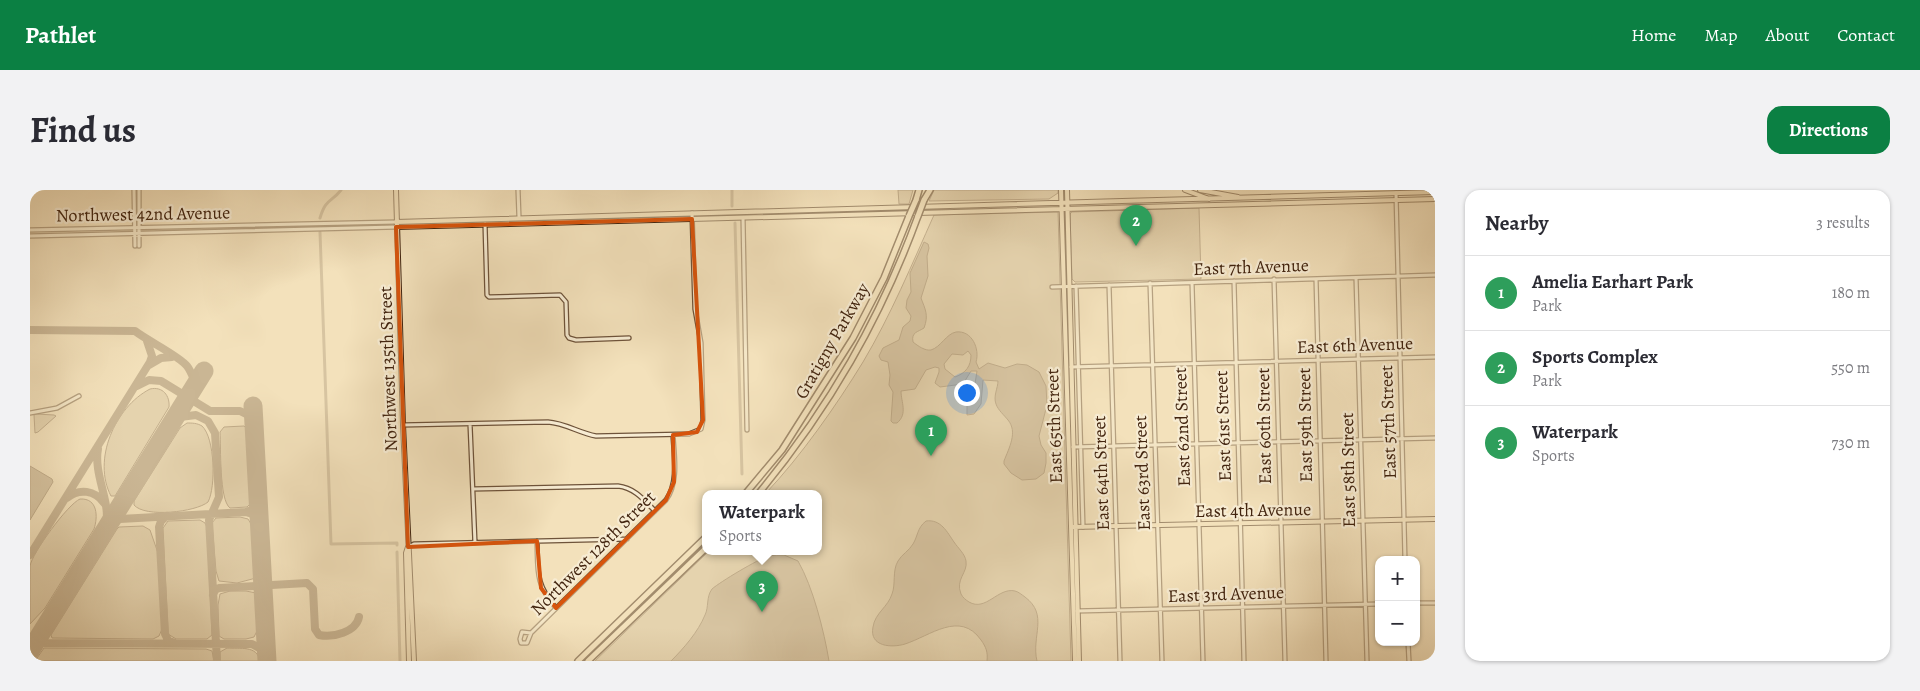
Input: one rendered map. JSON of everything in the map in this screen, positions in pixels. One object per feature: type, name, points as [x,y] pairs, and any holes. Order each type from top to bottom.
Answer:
[{"type":"highway","name":"Gratigny Parkway","points":[[749,490],[782,450],[853,338],[884,278],[916,200],[918,190]]},
{"type":"highway","name":"Gratigny Parkway","points":[[762,490],[784,463],[817,417],[851,365],[903,257],[929,190]]},
{"type":"highway","points":[[578,661],[702,540]]},
{"type":"highway","points":[[588,661],[702,552]]},
{"type":"main road","name":"Northwest 135th Street","points":[[396,190],[403,425],[414,661]]},
{"type":"main road","name":"East 65th Street","points":[[1061,190],[1079,661]]},
{"type":"main road","name":"East 65th Street","points":[[1066,286],[1067,190]]},
{"type":"main road","points":[[1185,190],[1231,204],[1435,199]]},
{"type":"main road","points":[[1200,190],[1215,194],[1252,198]]},
{"type":"main road","points":[[1213,200],[1435,192]]},
{"type":"main road","points":[[1332,195],[1332,202]]},
{"type":"main road","points":[[1270,203],[1271,198]]},
{"type":"main road","name":"Northwest 42nd Avenue","points":[[396,225],[485,218],[1067,202],[1213,200]]},
{"type":"main road","points":[[1129,201],[1130,207]]},
{"type":"main road","name":"Northwest 42nd Avenue","points":[[396,225],[485,225],[1231,204]]},
{"type":"main road","points":[[864,208],[864,215]]},
{"type":"main road","points":[[799,210],[799,217]]},
{"type":"main road","points":[[630,214],[630,221]]},
{"type":"main road","points":[[661,214],[661,220]]},
{"type":"main road","points":[[519,218],[519,224]]},
{"type":"main road","name":"East 4th Avenue","points":[[1073,527],[1435,519]]},
{"type":"main road","name":"Northwest 135th Street","points":[[408,547],[406,553],[408,661]]},
{"type":"main road","name":"East 65th Street","points":[[1075,661],[1076,611]]},
{"type":"street","points":[[134,190],[137,227]]},
{"type":"street","points":[[137,246],[139,190]]},
{"type":"street","points":[[518,190],[519,218]]},
{"type":"street","name":"East 57th Street","points":[[1396,194],[1405,556]]},
{"type":"street","points":[[403,425],[548,422],[565,424],[581,432],[596,436],[692,434],[701,429],[703,420],[701,343],[695,309],[692,213]]},
{"type":"street","points":[[485,218],[487,295],[491,298],[560,295],[566,302],[567,335],[569,338],[576,340],[629,338]]},
{"type":"street","points":[[742,218],[747,430]]},
{"type":"street","points":[[314,224],[314,229]]},
{"type":"street","points":[[226,225],[226,231]]},
{"type":"street","name":"Northwest 42nd Avenue","points":[[30,230],[226,225],[396,225]]},
{"type":"street","name":"Northwest 42nd Avenue","points":[[30,236],[314,229],[396,225]]},
{"type":"street","points":[[35,230],[35,236]]},
{"type":"street","name":"East 7th Avenue","points":[[1052,287],[1435,275]]},
{"type":"street","name":"East 58th Street","points":[[1356,278],[1368,661]]},
{"type":"street","name":"East 59th Street","points":[[1316,279],[1326,661]]},
{"type":"street","name":"East 60th Street","points":[[1274,280],[1285,661]]},
{"type":"street","name":"East 61st Street","points":[[1234,281],[1244,661]]},
{"type":"street","name":"East 63rd Street","points":[[1150,283],[1162,661]]},
{"type":"street","name":"East 62nd Street","points":[[1192,283],[1203,661]]},
{"type":"street","name":"East 64th Street","points":[[1109,285],[1120,661]]},
{"type":"street","points":[[1076,286],[1083,527]]},
{"type":"street","name":"East 6th Avenue","points":[[1068,367],[1435,357]]},
{"type":"street","points":[[30,413],[57,408],[79,396]]},
{"type":"street","points":[[470,424],[476,543]]},
{"type":"street","name":"Northwest 128th Street","points":[[532,632],[628,539],[670,495],[674,482],[673,434]]},
{"type":"street","points":[[1071,447],[1435,438]]},
{"type":"street","points":[[473,489],[616,486],[631,490],[641,496],[655,511]]},
{"type":"street","points":[[408,547],[414,544],[628,539]]},
{"type":"street","points":[[537,541],[538,576],[541,588],[556,608]]},
{"type":"street","points":[[1420,603],[1435,603]]},
{"type":"street","name":"East 3rd Avenue","points":[[1076,611],[1375,604]]},
{"type":"street","points":[[1408,646],[1409,661]]},
{"type":"highlighted area","points":[[692,219],[703,420],[697,432],[673,435],[674,482],[666,500],[556,608],[541,588],[537,541],[408,547],[396,227]]},
{"type":"shaded area","points":[[898,190],[913,190],[909,204],[899,204]]},
{"type":"shaded area","points":[[934,190],[1058,190],[1058,193],[1049,199],[929,201]]},
{"type":"shaded area","points":[[1199,208],[1201,279],[1075,282],[1072,279],[1070,214],[1072,212]]},
{"type":"shaded area","points":[[1058,212],[1071,661],[595,661],[705,555],[822,555],[822,490],[769,490],[817,430],[863,362],[892,308],[934,215]]},
{"type":"shaded area","points":[[924,242],[928,244],[928,276],[921,298],[926,312],[926,319],[924,328],[913,336],[915,344],[924,349],[931,350],[952,333],[962,332],[974,341],[977,352],[976,362],[979,369],[988,363],[1005,368],[1017,364],[1027,365],[1039,372],[1046,386],[1047,405],[1039,436],[1041,445],[1046,453],[1046,463],[1044,473],[1036,479],[1022,480],[1011,473],[1004,464],[1012,440],[1012,430],[1008,420],[996,404],[995,398],[998,381],[983,380],[981,404],[974,414],[967,415],[967,403],[961,397],[965,393],[974,390],[977,371],[971,371],[963,384],[940,387],[935,383],[939,368],[935,367],[926,370],[915,389],[901,391],[902,416],[897,423],[891,421],[893,392],[889,385],[888,362],[881,360],[879,356],[883,348],[899,340],[903,327],[910,321],[911,316],[906,308],[911,292],[910,273]],"holes":[[[968,351],[971,355],[967,369],[959,375],[955,377],[945,369],[944,364],[952,354],[963,355]]]},
{"type":"shaded area","points":[[150,389],[162,390],[167,396],[169,407],[115,496],[111,496],[106,482],[104,467],[110,436],[126,408],[137,397]]},
{"type":"shaded area","points":[[34,415],[56,416],[35,433]]},
{"type":"shaded area","points":[[187,423],[202,426],[210,441],[213,475],[211,495],[208,502],[202,506],[182,511],[159,512],[140,509],[134,505],[134,501],[180,428]]},
{"type":"shaded area","points":[[244,426],[248,430],[252,502],[247,507],[230,508],[226,503],[222,484],[220,432],[224,427]]},
{"type":"shaded area","points":[[30,466],[52,479],[53,482],[30,520]]},
{"type":"shaded area","points":[[80,499],[90,502],[95,509],[94,529],[45,608],[30,624],[30,566],[32,560],[59,519]]},
{"type":"shaded area","points":[[240,517],[248,519],[253,527],[256,578],[237,583],[219,581],[216,571],[212,523],[216,518]]},
{"type":"shaded area","points":[[200,520],[207,527],[212,635],[207,639],[176,639],[168,634],[163,528],[168,521]]},
{"type":"shaded area","points":[[926,521],[940,524],[964,556],[966,565],[960,580],[960,589],[961,594],[966,600],[975,604],[981,604],[1003,592],[1015,591],[1032,604],[1038,619],[1037,661],[987,661],[987,652],[981,640],[973,631],[964,627],[944,628],[905,644],[894,646],[888,646],[874,639],[874,622],[888,603],[892,594],[896,565],[915,541],[919,529]]},
{"type":"shaded area","points":[[143,526],[150,530],[158,553],[162,629],[159,636],[153,639],[52,638],[51,635],[117,529],[119,527]]},
{"type":"shaded area","points":[[784,555],[798,561],[808,583],[821,623],[829,661],[671,661],[699,628],[706,612],[712,589],[739,571],[764,558]]},
{"type":"shaded area","points":[[230,591],[256,593],[259,627],[254,637],[224,639],[219,636],[218,605],[220,594]]},
{"type":"shaded area","points":[[44,648],[206,649],[212,651],[214,661],[35,661]]},
{"type":"shaded area","points":[[227,648],[252,650],[260,661],[220,661],[220,652]]},
{"type":"waterway","points":[[320,218],[327,204],[341,190]]},
{"type":"waterway","points":[[732,190],[732,206]]},
{"type":"waterway","points":[[735,223],[742,474]]},
{"type":"waterway","points":[[320,232],[331,544],[397,543],[397,545]]},
{"type":"waterway","points":[[397,552],[400,661]]},
{"type":"taxiway","points":[[30,330],[135,331],[183,362],[190,370],[196,384]]},
{"type":"taxiway","points":[[30,555],[150,362],[152,356],[147,341]]},
{"type":"taxiway","points":[[149,365],[161,358],[172,357]]},
{"type":"taxiway","points":[[137,386],[149,380],[161,381],[210,411],[240,411],[254,418]]},
{"type":"taxiway","points":[[171,425],[180,417],[196,415],[208,421],[215,433],[219,497],[209,520],[217,661]]},
{"type":"taxiway","points":[[98,449],[98,469],[107,510],[105,528]]},
{"type":"taxiway","points":[[67,498],[77,493],[87,492],[96,495],[104,503]]},
{"type":"taxiway","points":[[246,512],[254,509],[258,501]]},
{"type":"taxiway","points":[[108,525],[120,519],[246,512],[255,515],[259,521]]},
{"type":"taxiway","points":[[167,516],[161,521],[159,527],[165,634],[168,640],[174,643]]},
{"type":"taxiway","points":[[213,595],[215,590],[219,588],[307,583],[313,589],[315,629],[319,635],[331,636],[343,633],[353,627],[359,617]]},
{"type":"taxiway","points":[[30,639],[47,622]]},
{"type":"taxiway","points":[[30,643],[252,644],[263,650],[266,657]]},
{"type":"runway","points":[[30,651],[204,371]]},
{"type":"runway","points":[[253,406],[267,661]]},
{"type":"place","name":"Sports Complex","points":[[1136,246]]},
{"type":"place","name":"Amelia Earhart Park","points":[[931,456]]},
{"type":"place","name":"Waterpark","points":[[762,612]]}]
